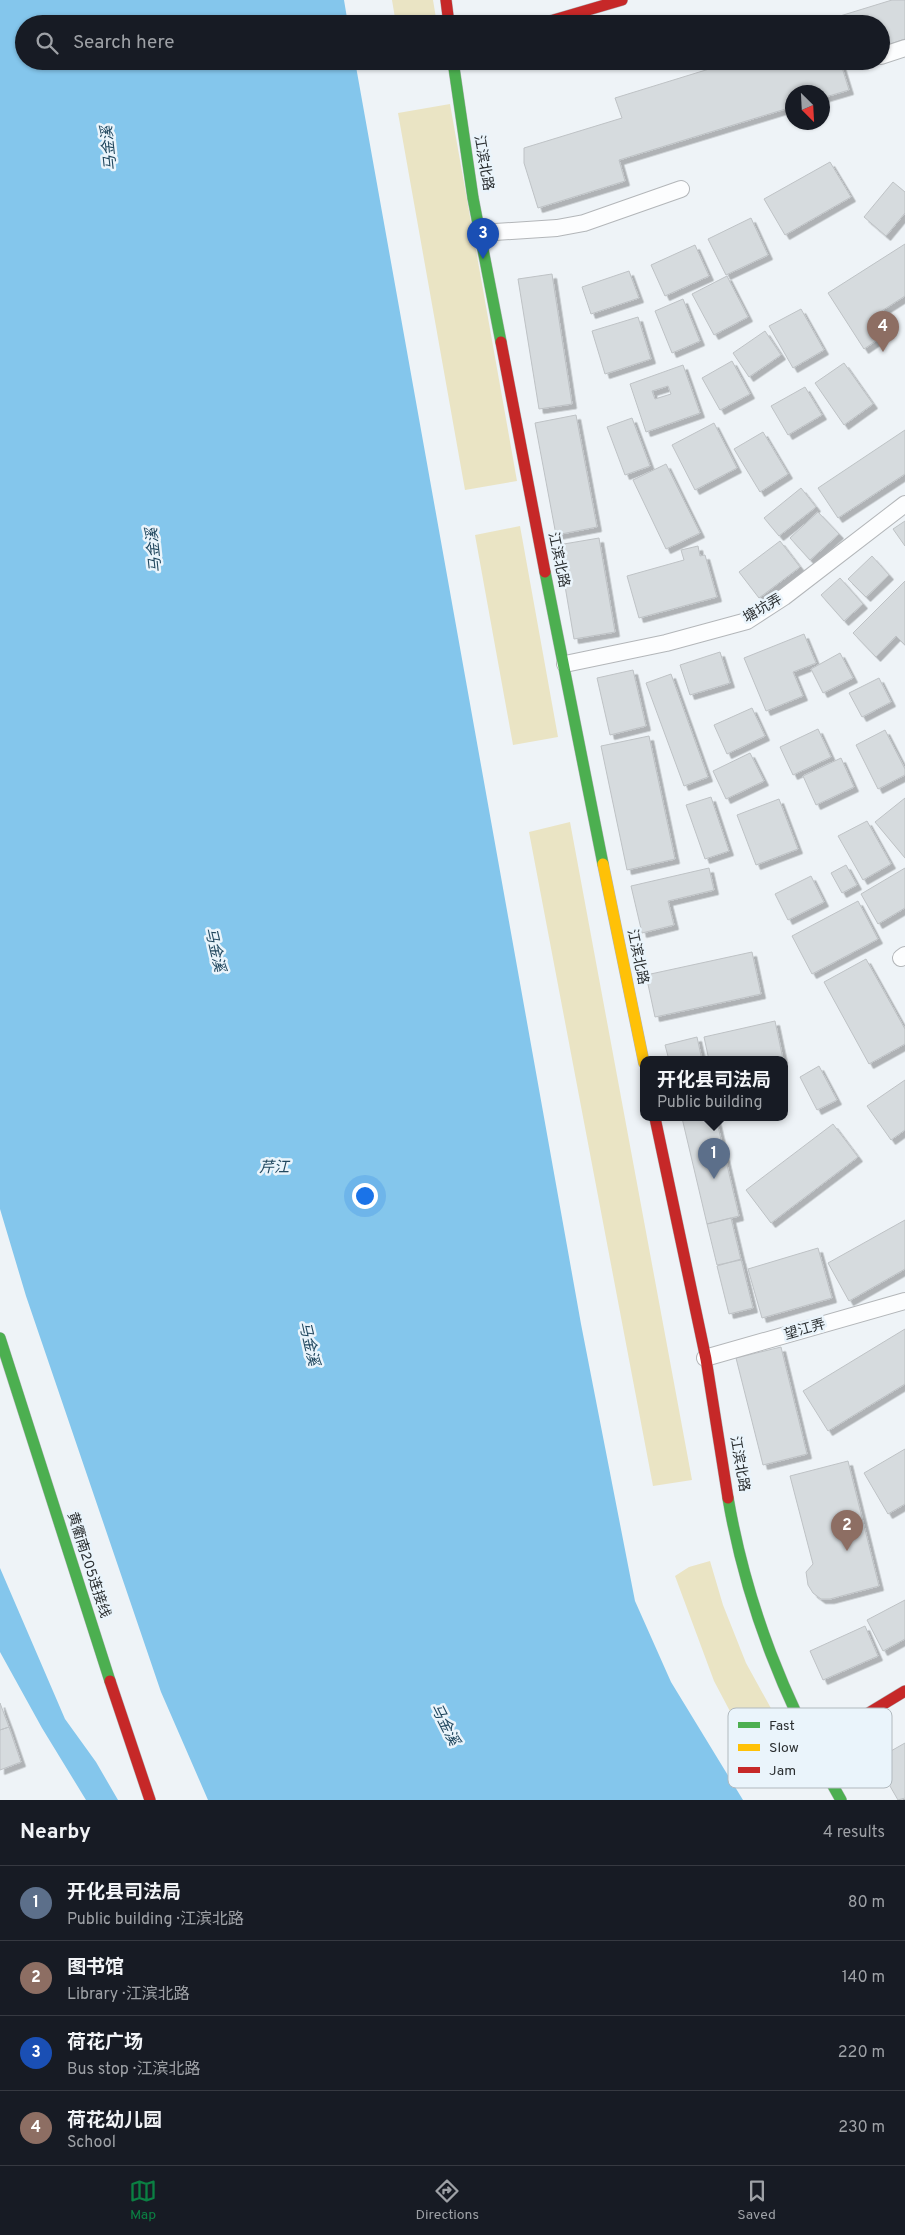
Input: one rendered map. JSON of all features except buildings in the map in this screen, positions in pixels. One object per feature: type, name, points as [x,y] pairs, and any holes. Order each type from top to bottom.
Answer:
[{"type":"main road","points":[[446,0],[448,15]]},
{"type":"main road","points":[[571,15],[622,0]]},
{"type":"main road","name":"江滨北路","points":[[454,70],[463,140],[480,233],[565,664],[576,734],[643,1056]]},
{"type":"main road","name":"江滨北路","points":[[656,1121],[706,1358],[733,1519],[751,1599],[775,1671],[792,1708]]},
{"type":"main road","name":"黄衢南205连接线","points":[[0,1338],[114,1694],[150,1800]]},
{"type":"main road","points":[[877,1708],[905,1691]]},
{"type":"main road","name":"江滨北路","points":[[834,1788],[841,1800]]},
{"type":"lane","points":[[890,53],[905,48]]},
{"type":"lane","points":[[480,233],[557,228],[584,223],[681,189]]},
{"type":"lane","name":"塘坑弄","points":[[565,664],[666,643],[747,621],[784,597],[905,504]]},
{"type":"lane","name":"望江弄","points":[[706,1358],[905,1300]]},
{"type":"shaded area","points":[[392,0],[433,0],[436,15],[394,15]]},
{"type":"shaded area","points":[[450,104],[517,481],[465,490],[398,113]]},
{"type":"shaded area","points":[[520,526],[558,737],[513,745],[475,535]]},
{"type":"shaded area","points":[[570,822],[692,1480],[653,1486],[529,832]]},
{"type":"shaded area","points":[[710,1561],[723,1605],[746,1663],[771,1708],[728,1708],[714,1681],[675,1576],[689,1567]]},
{"type":"water","name":"芹江","points":[[0,0],[344,0],[346,15],[15,15],[15,70],[357,70],[581,1324],[635,1601],[671,1682],[728,1775],[728,1788],[736,1788],[743,1800],[208,1800],[161,1692],[26,1296],[0,1209]]},
{"type":"water","points":[[0,1568],[65,1719],[96,1762],[118,1800],[86,1800],[42,1728],[0,1652]]},
{"type":"traffic: fast","points":[[454,70],[473,198],[501,342]]},
{"type":"traffic: fast","points":[[545,572],[603,864]]},
{"type":"traffic: fast","points":[[0,1338],[110,1681]]},
{"type":"traffic: fast","points":[[728,1498],[746,1578],[771,1654],[794,1708]]},
{"type":"traffic: fast","points":[[834,1788],[841,1800]]},
{"type":"traffic: slow","points":[[603,864],[643,1056]]},
{"type":"traffic: jam","points":[[446,0],[448,15]]},
{"type":"traffic: jam","points":[[571,15],[622,0]]},
{"type":"traffic: jam","points":[[501,342],[545,572]]},
{"type":"traffic: jam","points":[[656,1121],[706,1359],[728,1498]]},
{"type":"traffic: jam","points":[[110,1681],[150,1800]]},
{"type":"traffic: jam","points":[[877,1708],[905,1691]]},
{"type":"place","name":"荷花广场","points":[[483,259]]},
{"type":"place","name":"荷花幼儿园","points":[[883,352]]},
{"type":"place","name":"开化县司法局","points":[[714,1179]]},
{"type":"place","name":"图书馆","points":[[847,1551]]},
{"type":"water label","name":"马金溪","points":[[110,148]]},
{"type":"water label","name":"马金溪","points":[[155,550]]},
{"type":"water label","name":"马金溪","points":[[214,950]]},
{"type":"water label","name":"马金溪","points":[[308,1344]]},
{"type":"water label","name":"马金溪","points":[[444,1725]]}]
